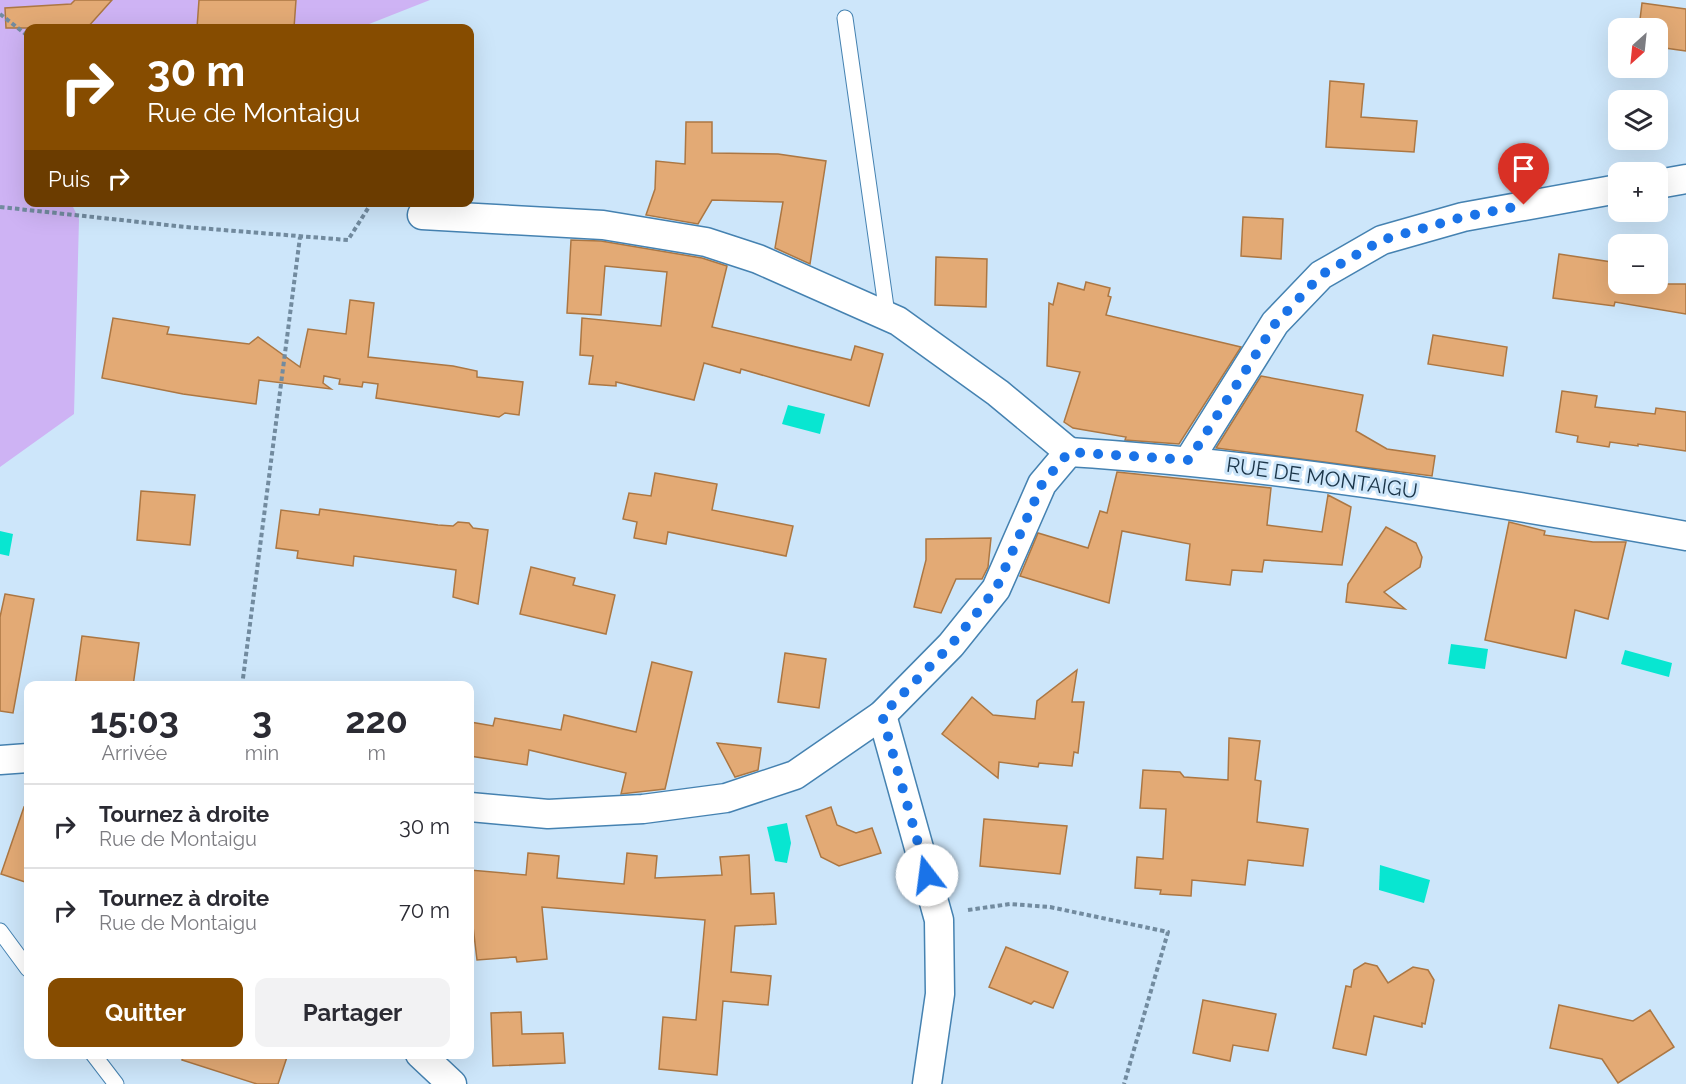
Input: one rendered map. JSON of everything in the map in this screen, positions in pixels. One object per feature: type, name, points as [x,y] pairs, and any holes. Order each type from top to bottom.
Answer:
[{"type":"street","points":[[1668,182],[1686,179]]},
{"type":"street","points":[[1189,460],[1275,324],[1321,275],[1382,240],[1463,217],[1608,191]]},
{"type":"street","points":[[422,215],[603,225],[706,242],[758,259],[887,314],[998,393],[1069,452],[1042,484],[996,589],[951,645],[882,715],[795,775],[726,798],[643,809],[548,813],[474,807]]},
{"type":"street","name":"RUE DE MONTAIGU","points":[[1069,452],[1189,460],[1524,506],[1686,537]]},
{"type":"street","points":[[882,715],[939,920],[940,994],[927,1084]]},
{"type":"street","points":[[0,760],[24,758]]},
{"type":"street","points":[[425,1059],[452,1084]]},
{"type":"lane","points":[[845,18],[887,314]]},
{"type":"lane","points":[[0,931],[24,964]]},
{"type":"lane","points":[[97,1059],[116,1084]]},
{"type":"path","points":[[0,14],[24,33]]},
{"type":"path","points":[[0,207],[348,240],[369,207]]},
{"type":"path","points":[[243,681],[300,237]]},
{"type":"path","points":[[939,920],[964,911],[1010,904],[1050,907],[1168,932],[1124,1084]]},
{"type":"shaded area","points":[[0,0],[430,0],[369,24],[24,24],[24,207],[73,207],[79,219],[74,414],[0,467]]},
{"type":"shaded area","points":[[788,405],[825,414],[820,434],[782,424]]},
{"type":"shaded area","points":[[0,531],[13,534],[9,556],[0,554]]},
{"type":"shaded area","points":[[1451,644],[1488,649],[1485,669],[1448,664]]},
{"type":"shaded area","points":[[1625,650],[1672,663],[1669,677],[1621,664]]},
{"type":"shaded area","points":[[787,823],[791,843],[787,863],[775,861],[767,827]]},
{"type":"shaded area","points":[[1380,865],[1430,880],[1424,903],[1379,890]]},
{"type":"building","points":[[75,0],[112,0],[91,24],[24,24],[24,28],[6,28],[5,8],[71,4]]},
{"type":"building","points":[[199,0],[296,0],[294,24],[197,24]]},
{"type":"building","points":[[1642,3],[1686,9],[1686,51],[1668,48],[1668,18],[1640,18]]},
{"type":"building","points":[[1330,81],[1364,84],[1361,117],[1417,121],[1414,152],[1326,147]]},
{"type":"building","points":[[686,122],[712,122],[712,153],[778,154],[826,161],[810,264],[775,248],[783,202],[712,200],[698,224],[646,215],[655,189],[656,161],[685,164]]},
{"type":"building","points":[[1243,217],[1283,219],[1281,259],[1241,256]]},
{"type":"building","points":[[571,240],[601,241],[702,258],[727,266],[712,327],[851,360],[855,346],[883,354],[869,406],[741,369],[740,373],[704,363],[694,400],[616,382],[616,386],[589,384],[593,356],[580,355],[582,318],[661,326],[667,272],[605,266],[601,315],[567,313]]},
{"type":"building","points":[[1559,254],[1608,261],[1608,294],[1668,294],[1668,284],[1686,284],[1686,314],[1615,302],[1614,306],[1553,298]]},
{"type":"building","points":[[936,257],[987,259],[986,307],[935,305]]},
{"type":"building","points":[[1086,282],[1110,288],[1108,296],[1111,297],[1106,315],[1241,347],[1179,444],[1125,440],[1126,437],[1073,428],[1064,422],[1080,372],[1047,366],[1049,303],[1053,305],[1058,283],[1084,290]]},
{"type":"building","points":[[350,300],[374,303],[368,357],[453,366],[477,371],[477,377],[523,382],[519,415],[505,413],[499,417],[376,398],[378,384],[363,382],[362,387],[339,384],[340,379],[324,376],[323,383],[331,389],[259,380],[256,404],[183,394],[102,378],[113,318],[169,327],[167,334],[249,344],[258,337],[300,367],[308,329],[346,334]]},
{"type":"building","points":[[1433,335],[1507,347],[1503,376],[1428,364]]},
{"type":"building","points":[[1261,376],[1363,395],[1356,431],[1387,449],[1435,456],[1432,476],[1216,448]]},
{"type":"building","points":[[1562,391],[1597,396],[1595,407],[1655,414],[1656,408],[1686,412],[1686,451],[1610,442],[1609,447],[1577,442],[1578,436],[1556,432]]},
{"type":"building","points":[[1117,472],[1271,488],[1267,525],[1322,532],[1328,495],[1351,507],[1342,565],[1264,560],[1262,572],[1232,570],[1230,585],[1186,580],[1190,544],[1122,531],[1109,603],[1020,576],[1038,533],[1088,548],[1100,511],[1107,513]]},
{"type":"building","points":[[655,473],[717,484],[712,510],[793,526],[786,556],[668,532],[666,544],[634,538],[637,522],[623,519],[629,493],[651,496]]},
{"type":"building","points":[[141,491],[195,495],[190,545],[137,540]]},
{"type":"building","points":[[320,509],[438,525],[453,526],[458,522],[469,523],[473,528],[488,530],[478,604],[453,597],[456,570],[354,556],[353,566],[297,558],[298,551],[276,548],[281,510],[319,515]]},
{"type":"building","points":[[1509,522],[1545,531],[1544,535],[1593,542],[1626,542],[1608,619],[1575,610],[1566,658],[1485,640]]},
{"type":"building","points":[[1386,527],[1416,543],[1422,557],[1420,567],[1384,592],[1405,609],[1346,602],[1348,584]]},
{"type":"building","points":[[991,538],[988,567],[982,579],[956,579],[941,613],[914,607],[926,560],[926,539]]},
{"type":"building","points":[[531,567],[575,578],[573,585],[615,595],[606,634],[520,614]]},
{"type":"building","points":[[5,594],[34,599],[13,713],[0,711],[0,617]]},
{"type":"building","points":[[82,636],[139,643],[134,681],[76,681]]},
{"type":"building","points":[[785,653],[826,659],[819,708],[778,702]]},
{"type":"building","points":[[652,662],[692,672],[665,789],[621,794],[626,773],[529,750],[527,765],[474,757],[474,723],[493,726],[495,718],[561,730],[564,715],[636,732]]},
{"type":"building","points":[[1077,670],[1072,702],[1084,702],[1078,753],[1074,752],[1072,766],[1039,763],[1038,767],[999,762],[998,778],[942,734],[972,697],[993,715],[1035,719],[1037,701]]},
{"type":"building","points":[[1229,738],[1260,741],[1255,780],[1261,781],[1257,822],[1308,829],[1303,866],[1248,860],[1245,885],[1192,880],[1191,896],[1160,894],[1161,890],[1135,888],[1137,857],[1163,859],[1166,809],[1140,808],[1143,770],[1180,772],[1184,777],[1228,780]]},
{"type":"building","points":[[717,743],[761,748],[758,770],[735,777]]},
{"type":"building","points":[[24,807],[24,882],[1,874]]},
{"type":"building","points":[[831,807],[837,825],[856,833],[872,828],[881,853],[839,866],[821,857],[806,816]]},
{"type":"building","points":[[984,819],[1067,826],[1060,874],[980,866]]},
{"type":"building","points":[[528,853],[559,856],[557,878],[624,884],[627,853],[657,856],[655,878],[722,875],[720,857],[749,855],[751,894],[774,893],[776,924],[735,926],[731,972],[771,976],[768,1005],[723,1001],[717,1075],[659,1069],[663,1017],[696,1020],[705,920],[542,907],[547,959],[517,962],[516,957],[477,960],[474,935],[474,870],[526,875]]},
{"type":"building","points":[[1006,947],[1068,972],[1053,1008],[1034,1001],[1031,1004],[989,987]]},
{"type":"building","points":[[1365,963],[1377,966],[1388,983],[1413,967],[1428,970],[1434,980],[1425,1024],[1422,1023],[1422,1027],[1374,1016],[1366,1055],[1333,1048],[1346,986],[1351,987],[1354,970]]},
{"type":"building","points":[[1203,1000],[1276,1014],[1268,1051],[1233,1045],[1230,1061],[1193,1053]]},
{"type":"building","points":[[1559,1005],[1633,1021],[1650,1010],[1674,1047],[1618,1083],[1602,1059],[1550,1048]]},
{"type":"building","points":[[521,1012],[522,1034],[563,1033],[565,1063],[493,1066],[491,1013]]},
{"type":"building","points":[[286,1059],[278,1084],[257,1084],[182,1060]]},
{"type":"route","points":[[927,875],[882,715],[951,645],[996,589],[1042,484],[1069,452],[1189,460],[1275,324],[1321,275],[1382,240],[1463,217],[1524,205]]}]
